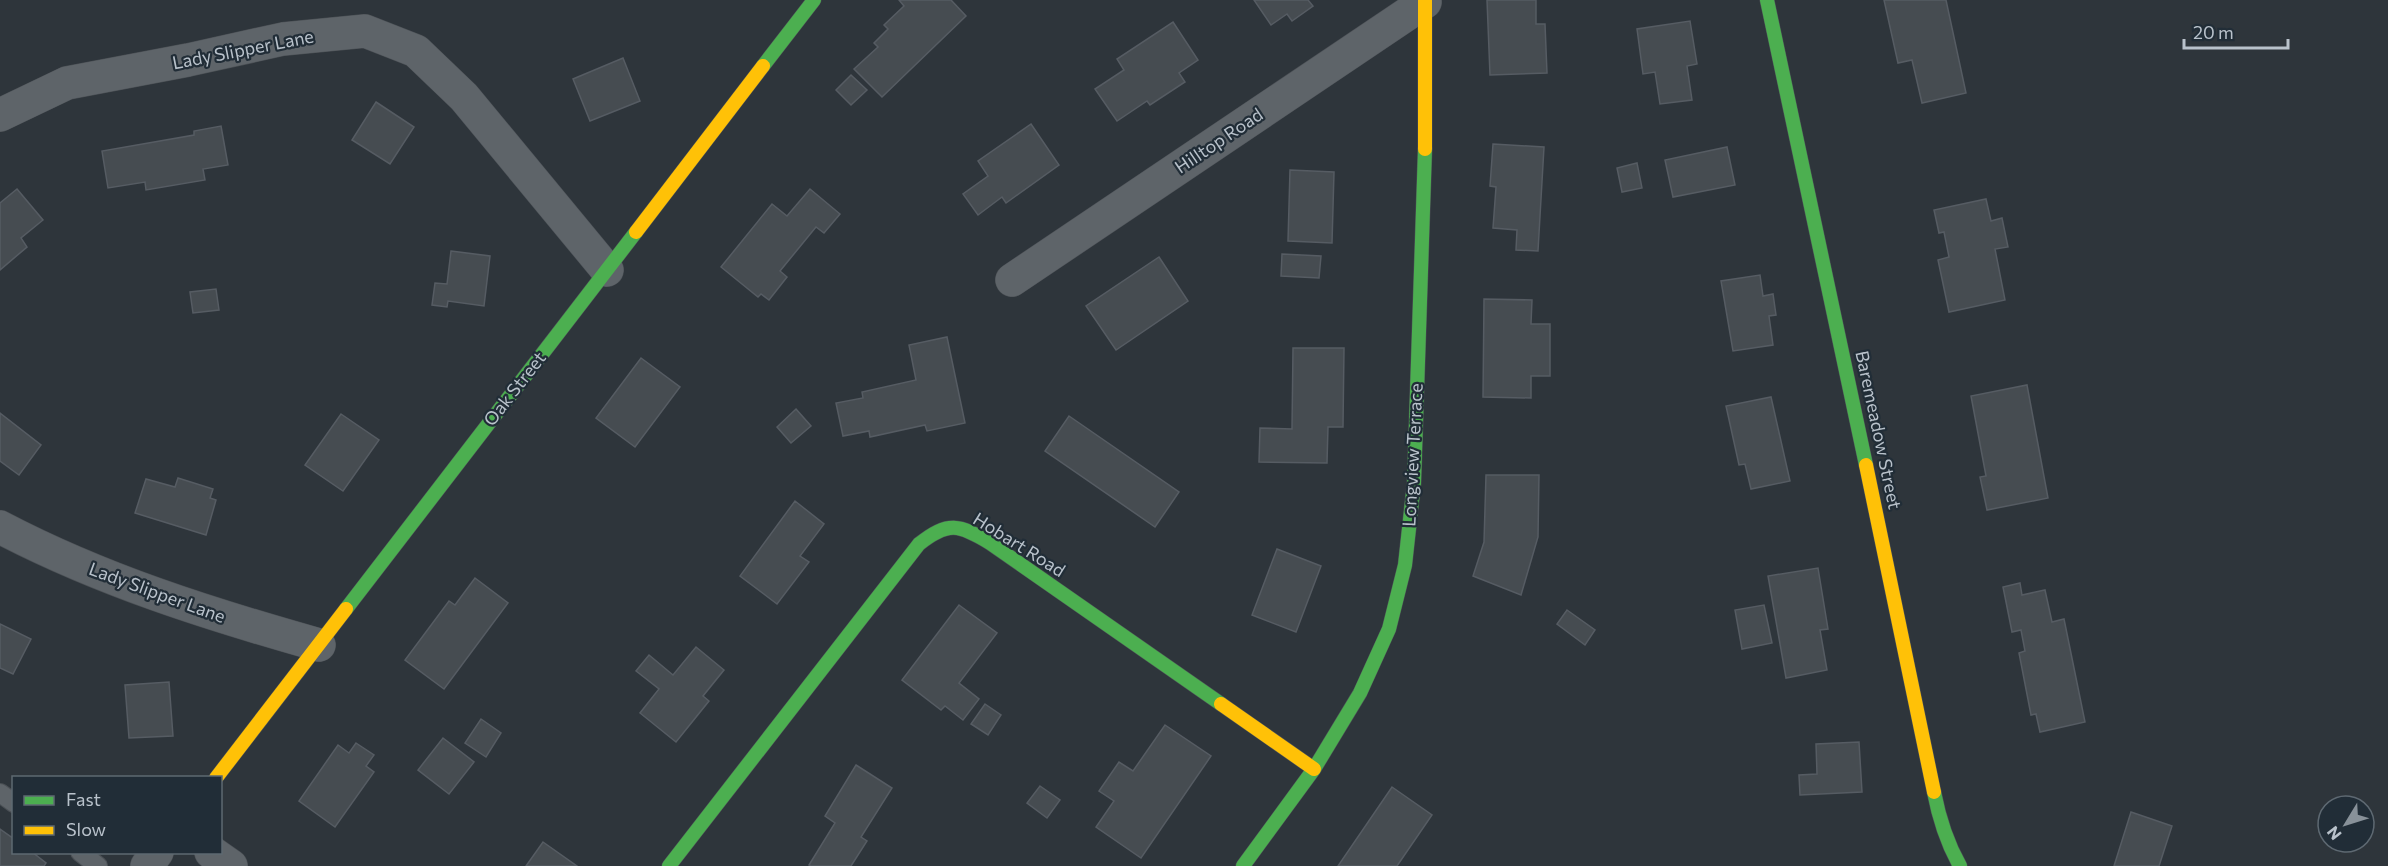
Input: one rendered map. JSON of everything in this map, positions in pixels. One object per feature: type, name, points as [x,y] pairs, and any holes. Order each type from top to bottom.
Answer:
[{"type":"street","name":"Oak Street","points":[[217,776],[814,0]]},
{"type":"street","name":"Baremeadow Street","points":[[1767,0],[1895,595],[1939,816],[1952,852],[1960,866]]},
{"type":"street","name":"Hilltop Road","points":[[1012,280],[1425,1]]},
{"type":"street","name":"Longview Terrace","points":[[1243,866],[1314,769],[1360,693],[1389,629],[1405,565],[1414,483],[1425,171],[1425,1]]},
{"type":"street","name":"Lady Slipper Lane","points":[[0,115],[67,83],[283,39],[365,31],[416,51],[464,98],[607,270]]},
{"type":"street","name":"Hobart Road","points":[[669,866],[919,544],[936,531],[953,526],[968,531],[1010,556],[1314,769]]},
{"type":"street","name":"Lady Slipper Lane","points":[[0,527],[50,554],[152,593],[223,618],[319,645]]},
{"type":"street","points":[[214,854],[231,866]]},
{"type":"lane","points":[[83,854],[98,866]]},
{"type":"building","points":[[899,0],[951,0],[966,16],[882,97],[854,69],[878,47],[874,43],[888,29],[884,25],[904,6]]},
{"type":"building","points":[[1254,0],[1308,0],[1313,6],[1292,21],[1287,14],[1271,25]]},
{"type":"building","points":[[1487,0],[1536,0],[1536,24],[1545,24],[1547,73],[1490,75]]},
{"type":"building","points":[[1884,0],[1946,0],[1966,93],[1922,103],[1912,60],[1898,63]]},
{"type":"building","points":[[1690,21],[1697,64],[1687,66],[1692,100],[1660,104],[1655,72],[1643,74],[1637,29]]},
{"type":"building","points":[[1173,22],[1198,60],[1179,73],[1185,82],[1150,105],[1147,101],[1117,121],[1095,89],[1124,70],[1117,59]]},
{"type":"building","points":[[623,58],[640,101],[590,121],[573,79]]},
{"type":"building","points":[[851,75],[867,90],[851,105],[836,90]]},
{"type":"building","points":[[376,102],[414,127],[390,164],[352,140]]},
{"type":"building","points":[[1031,124],[1059,165],[1006,203],[1002,197],[978,215],[963,194],[988,176],[978,161]]},
{"type":"building","points":[[221,126],[228,165],[203,169],[205,180],[146,190],[145,182],[108,188],[102,151],[194,135],[194,131]]},
{"type":"building","points":[[1493,144],[1544,147],[1538,251],[1516,250],[1517,230],[1493,228],[1496,187],[1490,186]]},
{"type":"building","points":[[1727,147],[1735,185],[1673,197],[1665,160]]},
{"type":"building","points":[[1637,163],[1642,188],[1622,192],[1617,168]]},
{"type":"building","points":[[1290,170],[1334,172],[1332,243],[1288,241]]},
{"type":"building","points":[[17,189],[43,220],[21,238],[27,247],[0,270],[0,203]]},
{"type":"building","points":[[810,189],[840,214],[824,233],[816,227],[780,271],[787,277],[769,300],[761,294],[758,297],[721,267],[772,204],[787,216]]},
{"type":"building","points":[[1986,199],[1991,221],[2002,218],[2008,247],[1995,249],[2005,300],[1949,312],[1938,260],[1949,257],[1944,232],[1939,233],[1934,210]]},
{"type":"building","points":[[451,251],[490,256],[484,306],[448,301],[447,307],[432,305],[435,283],[447,284]]},
{"type":"building","points":[[1282,254],[1321,256],[1319,278],[1281,276]]},
{"type":"building","points":[[1159,257],[1188,301],[1116,350],[1086,306]]},
{"type":"building","points":[[1760,275],[1763,296],[1773,294],[1776,315],[1769,316],[1773,345],[1733,351],[1721,281]]},
{"type":"building","points":[[216,289],[219,310],[193,313],[190,292]]},
{"type":"building","points":[[1484,299],[1532,300],[1531,324],[1550,324],[1550,376],[1531,376],[1531,398],[1483,397]]},
{"type":"building","points":[[947,337],[965,423],[927,431],[925,425],[870,437],[869,431],[843,436],[836,403],[863,398],[862,392],[916,380],[909,345]]},
{"type":"building","points":[[1293,348],[1344,348],[1343,427],[1328,427],[1327,463],[1259,462],[1260,428],[1292,429]]},
{"type":"building","points":[[641,358],[680,387],[635,447],[596,418]]},
{"type":"building","points":[[2027,385],[2048,498],[1987,510],[1980,477],[1986,476],[1971,396]]},
{"type":"building","points":[[1771,397],[1790,481],[1751,489],[1745,464],[1739,465],[1726,406]]},
{"type":"building","points":[[796,409],[811,426],[791,443],[777,427]]},
{"type":"building","points":[[0,413],[41,445],[19,475],[0,461]]},
{"type":"building","points":[[341,414],[379,440],[343,491],[305,465]]},
{"type":"building","points":[[1069,416],[1179,492],[1155,527],[1045,451]]},
{"type":"building","points":[[1486,475],[1539,475],[1538,537],[1521,595],[1473,576],[1484,542]]},
{"type":"building","points":[[178,478],[213,489],[210,498],[216,500],[206,535],[135,513],[146,479],[175,487]]},
{"type":"building","points":[[795,501],[824,524],[800,556],[809,562],[777,604],[740,576]]},
{"type":"building","points":[[1277,549],[1321,566],[1296,632],[1252,615]]},
{"type":"building","points":[[1818,568],[1828,629],[1820,630],[1827,670],[1786,678],[1768,576]]},
{"type":"building","points":[[475,578],[508,603],[444,689],[405,660],[449,601],[455,605]]},
{"type":"building","points":[[2020,583],[2022,595],[2045,590],[2052,622],[2064,619],[2085,722],[2040,732],[2036,714],[2031,715],[2019,653],[2025,651],[2021,630],[2012,632],[2003,587]]},
{"type":"building","points":[[959,605],[997,633],[959,683],[979,699],[963,720],[945,706],[941,710],[902,680]]},
{"type":"building","points":[[1764,605],[1772,643],[1742,649],[1735,610]]},
{"type":"building","points":[[1567,610],[1595,630],[1585,645],[1557,624]]},
{"type":"building","points":[[0,624],[31,639],[13,674],[0,668]]},
{"type":"building","points":[[696,647],[724,670],[703,696],[709,701],[676,742],[640,713],[659,689],[636,671],[649,655],[673,675]]},
{"type":"building","points":[[169,682],[173,736],[129,738],[125,685]]},
{"type":"building","points":[[985,704],[1001,715],[988,735],[971,724]]},
{"type":"building","points":[[481,719],[501,733],[486,757],[465,743]]},
{"type":"building","points":[[1165,725],[1211,756],[1141,858],[1096,827],[1114,801],[1099,791],[1119,762],[1133,771]]},
{"type":"building","points":[[443,738],[474,762],[449,794],[418,770]]},
{"type":"building","points":[[1859,742],[1862,792],[1800,795],[1799,775],[1817,774],[1816,744]]},
{"type":"building","points":[[356,743],[374,755],[366,766],[374,772],[335,827],[299,801],[338,745],[349,753]]},
{"type":"building","points":[[856,765],[892,788],[861,837],[867,841],[851,866],[811,866],[809,865],[835,823],[825,816]]},
{"type":"building","points":[[1040,786],[1060,800],[1047,818],[1027,803]]},
{"type":"building","points":[[1392,787],[1432,815],[1397,866],[1338,866]]},
{"type":"building","points":[[2131,812],[2172,826],[2159,866],[2114,866]]},
{"type":"building","points":[[0,829],[12,838],[12,854],[35,854],[46,863],[44,866],[0,866]]},
{"type":"building","points":[[543,842],[577,866],[526,866]]},
{"type":"traffic: fast","points":[[763,66],[814,0]]},
{"type":"traffic: fast","points":[[1767,0],[1866,465]]},
{"type":"traffic: fast","points":[[1243,866],[1314,769],[1360,693],[1389,629],[1405,565],[1414,483],[1425,149]]},
{"type":"traffic: fast","points":[[346,609],[636,232]]},
{"type":"traffic: fast","points":[[669,866],[919,544],[938,531],[962,529],[990,543],[1221,704]]},
{"type":"traffic: fast","points":[[1934,792],[1944,830],[1960,866]]},
{"type":"traffic: slow","points":[[1425,0],[1425,149]]},
{"type":"traffic: slow","points":[[636,232],[763,66]]},
{"type":"traffic: slow","points":[[1866,465],[1934,792]]},
{"type":"traffic: slow","points":[[218,776],[346,609]]},
{"type":"traffic: slow","points":[[1221,704],[1314,769]]}]
